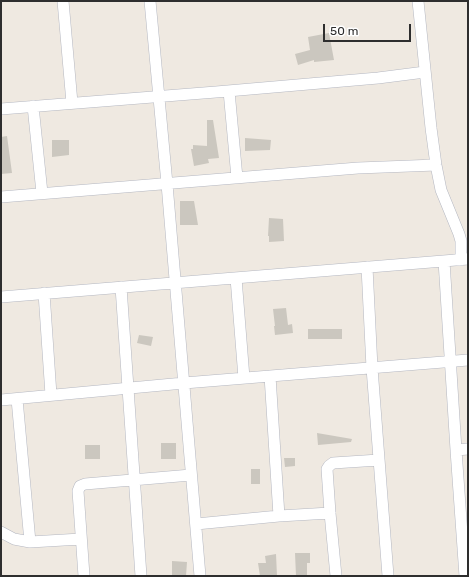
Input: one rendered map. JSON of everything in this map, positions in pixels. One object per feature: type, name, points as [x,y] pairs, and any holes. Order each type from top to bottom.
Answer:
[{"type":"street","points":[[64,1],[72,103]]},
{"type":"street","points":[[150,1],[200,576]]},
{"type":"street","points":[[1,296],[464,260],[459,234],[441,190],[436,165],[430,128],[418,1]]},
{"type":"street","points":[[1,109],[229,91],[425,72]]},
{"type":"street","points":[[229,91],[237,178]]},
{"type":"street","points":[[33,106],[42,193]]},
{"type":"street","points":[[1,197],[358,168],[436,165]]},
{"type":"street","points":[[444,261],[465,576]]},
{"type":"street","points":[[367,267],[372,368],[388,576]]},
{"type":"street","points":[[236,278],[244,378]]},
{"type":"street","points":[[121,287],[141,576]]},
{"type":"street","points":[[44,293],[51,395]]},
{"type":"street","points":[[1,400],[184,383],[468,360]]},
{"type":"street","points":[[270,376],[279,516]]},
{"type":"street","points":[[17,399],[30,542]]},
{"type":"street","points":[[456,450],[468,449]]},
{"type":"street","points":[[336,576],[327,469],[333,463],[379,460]]},
{"type":"street","points":[[84,576],[78,491],[80,486],[85,484],[191,475]]},
{"type":"street","points":[[196,524],[330,513]]},
{"type":"street","points":[[1,532],[14,540],[30,542],[81,538]]},
{"type":"building","points":[[329,33],[334,60],[314,62],[314,60],[298,65],[295,54],[310,50],[308,37]]},
{"type":"building","points":[[207,120],[213,120],[219,158],[208,159],[209,163],[194,166],[191,149],[193,149],[193,145],[207,146]]},
{"type":"building","points":[[7,136],[12,173],[1,174],[1,137]]},
{"type":"building","points":[[245,138],[271,140],[270,150],[245,151]]},
{"type":"building","points":[[52,140],[69,140],[69,155],[52,157]]},
{"type":"building","points":[[180,201],[194,201],[198,225],[180,225]]},
{"type":"building","points":[[269,218],[283,219],[284,241],[269,242]]},
{"type":"building","points":[[286,308],[288,325],[292,324],[293,333],[275,335],[273,309]]},
{"type":"building","points":[[308,329],[342,329],[342,339],[308,339]]},
{"type":"building","points":[[139,335],[153,337],[151,346],[137,343]]},
{"type":"building","points":[[317,433],[352,439],[351,442],[318,445]]},
{"type":"building","points":[[161,443],[176,443],[176,459],[161,459]]},
{"type":"building","points":[[85,445],[100,445],[100,459],[85,459]]},
{"type":"building","points":[[284,458],[295,458],[295,466],[285,467]]},
{"type":"building","points":[[251,469],[260,469],[260,484],[251,484]]},
{"type":"building","points":[[295,553],[310,553],[310,563],[307,563],[307,576],[296,576]]},
{"type":"building","points":[[276,554],[277,576],[260,576],[258,563],[266,563],[265,556]]},
{"type":"building","points":[[172,561],[187,562],[186,576],[172,576]]}]
